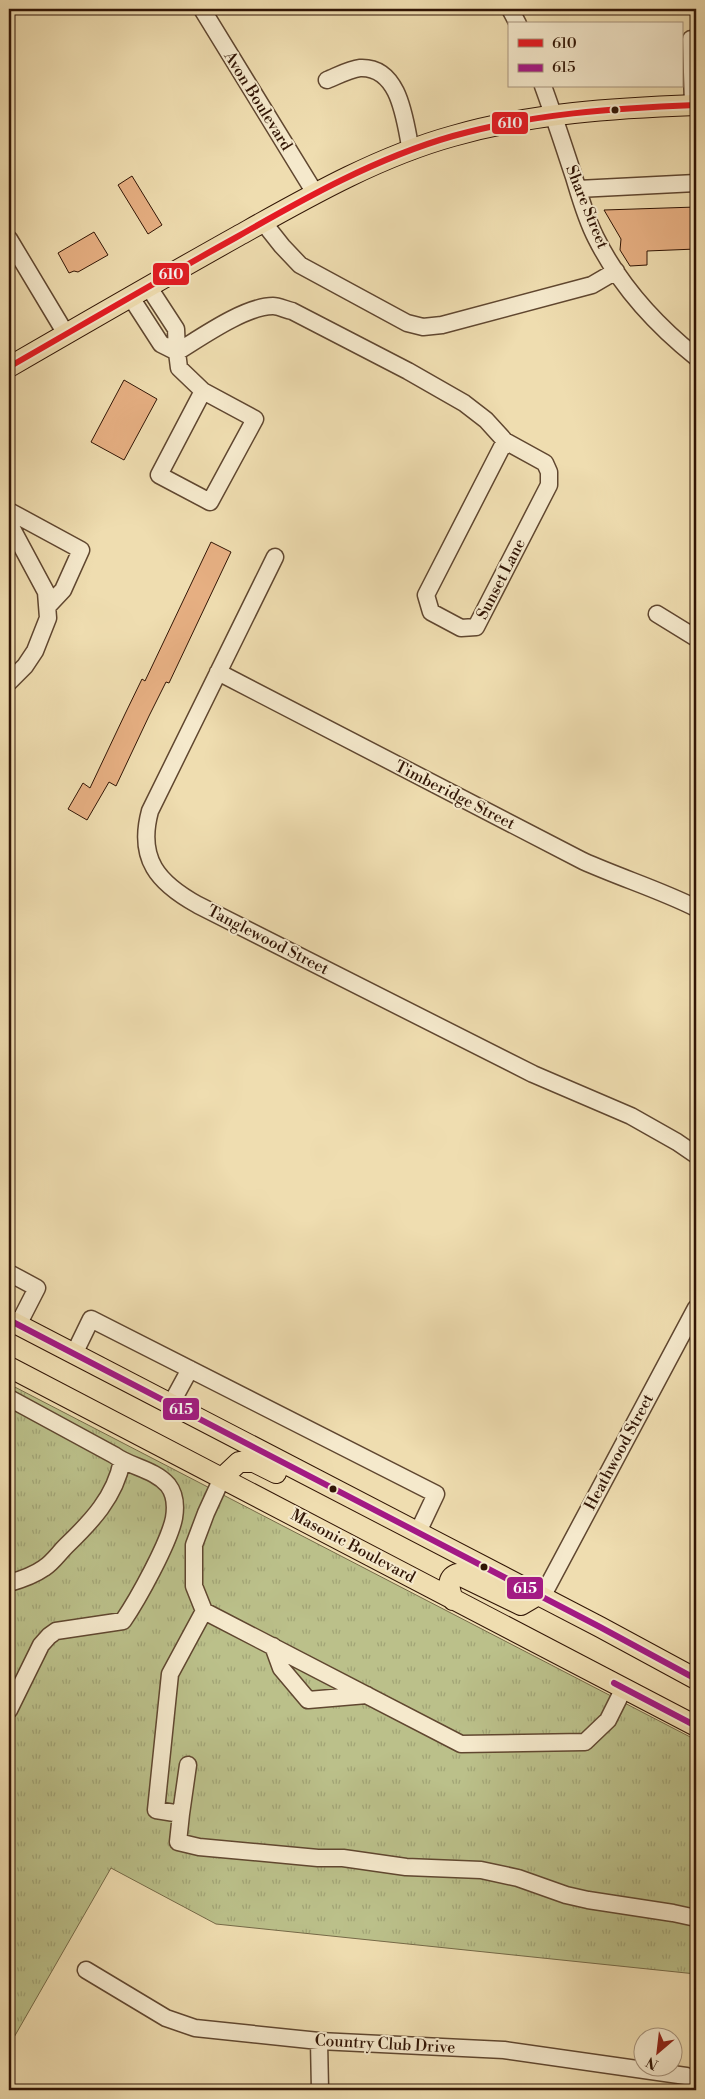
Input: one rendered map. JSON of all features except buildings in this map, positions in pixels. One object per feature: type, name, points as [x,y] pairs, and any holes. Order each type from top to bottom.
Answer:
[{"type":"main road","points":[[9,368],[130,296],[315,193],[410,151],[451,136],[553,114],[694,105]]},
{"type":"main road","points":[[12,1327],[74,1354],[418,1532],[696,1679]]},
{"type":"main road","name":"Masonic Boulevard","points":[[9,1367],[696,1726]]},
{"type":"main road","points":[[222,1478],[239,1462],[254,1462],[326,1498],[390,1518]]},
{"type":"main road","points":[[453,1600],[449,1585],[452,1576],[457,1574],[521,1605],[540,1596]]},
{"type":"street","name":"Avon Boulevard","points":[[202,9],[315,193]]},
{"type":"street","points":[[510,9],[517,22]]},
{"type":"street","points":[[689,39],[694,105]]},
{"type":"street","points":[[327,80],[361,68],[378,72],[391,82],[402,108],[410,151]]},
{"type":"street","name":"Share Street","points":[[544,88],[596,238],[616,271],[642,306],[682,346],[696,357]]},
{"type":"street","points":[[578,189],[696,183]]},
{"type":"street","points":[[263,222],[300,265],[407,323],[423,327],[442,325],[592,285],[616,271]]},
{"type":"street","points":[[9,239],[66,334]]},
{"type":"street","points":[[148,286],[176,329],[179,368],[203,391],[255,419],[210,502],[159,475],[203,391]]},
{"type":"street","points":[[130,296],[161,344],[177,352]]},
{"type":"street","name":"Sunset Lane","points":[[177,352],[242,315],[258,308],[274,306],[292,312],[400,366],[456,398],[486,420],[505,441],[545,463],[550,472],[548,485],[476,627],[462,628],[431,612],[426,596],[505,441]]},
{"type":"street","points":[[9,511],[81,550],[64,590],[48,606]]},
{"type":"street","points":[[9,523],[40,578],[46,592],[48,606],[48,618],[35,651],[25,666],[9,682]]},
{"type":"street","name":"Tanglewood Street","points":[[275,557],[150,811],[146,826],[146,840],[152,865],[157,875],[168,886],[198,905],[533,1074],[631,1116],[696,1155]]},
{"type":"street","points":[[657,614],[696,638]]},
{"type":"street","name":"Timberidge Street","points":[[218,672],[584,861],[612,874],[668,894],[696,908]]},
{"type":"street","points":[[9,1273],[37,1288],[12,1327]]},
{"type":"street","name":"Heathwood Street","points":[[540,1596],[696,1308]]},
{"type":"street","points":[[74,1354],[92,1319],[436,1494],[418,1532]]},
{"type":"street","points":[[171,1404],[190,1369]]},
{"type":"street","points":[[9,1398],[122,1461],[156,1476],[174,1494],[174,1517],[158,1557],[135,1602],[122,1620],[56,1631],[49,1636],[41,1645],[9,1710]]},
{"type":"street","points":[[9,1583],[43,1569],[87,1527],[98,1514],[120,1472],[122,1461]]},
{"type":"street","points":[[222,1478],[194,1544],[194,1586],[204,1611],[461,1744],[584,1742],[608,1720],[624,1688]]},
{"type":"street","points":[[181,1814],[156,1810],[170,1674],[204,1611]]},
{"type":"street","points":[[273,1646],[281,1668],[308,1700],[367,1695]]},
{"type":"street","points":[[188,1765],[178,1842],[200,1847],[318,1858],[344,1858],[406,1867],[481,1870],[518,1878],[566,1895],[588,1900],[673,1912],[696,1918]]},
{"type":"street","name":"Country Club Drive","points":[[86,1970],[166,2018],[195,2028],[319,2041],[504,2050],[686,2076],[696,2081]]},
{"type":"street","points":[[319,2041],[320,2090]]},
{"type":"green space","points":[[9,1384],[696,1740],[696,1974],[216,1924],[111,1868],[9,2046]]},
{"type":"transit line","name":"610","points":[[9,367],[288,208],[369,167],[424,145],[483,128],[543,117],[604,110],[696,105]]},
{"type":"transit line","name":"615","points":[[9,1320],[600,1627],[696,1679]]},
{"type":"transit line","name":"615","points":[[614,1683],[696,1726]]}]
